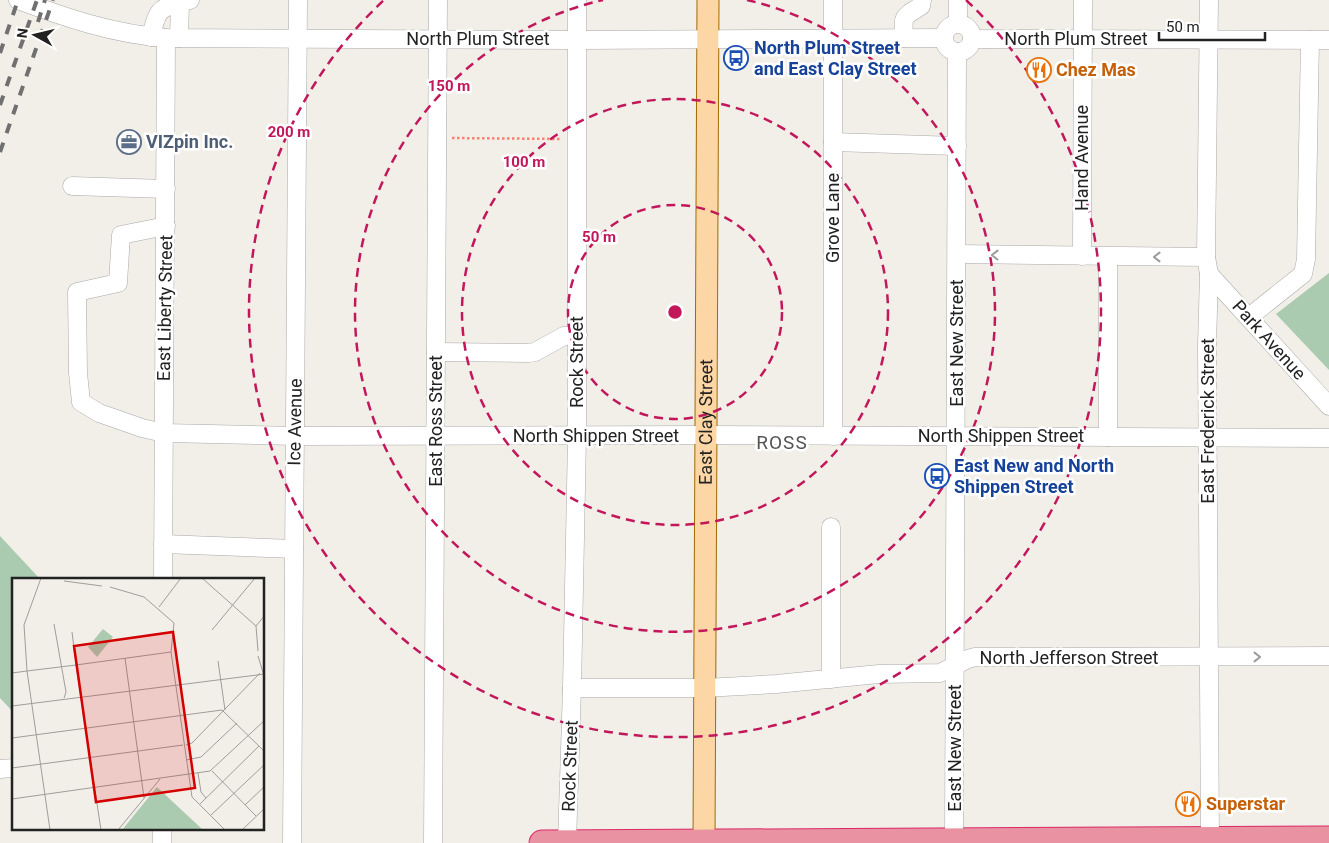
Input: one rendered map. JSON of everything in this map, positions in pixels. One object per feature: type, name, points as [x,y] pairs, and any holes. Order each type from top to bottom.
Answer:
[{"type":"highway","points":[[542,843],[1210,842],[1329,839]]},
{"type":"main road","name":"East Clay Street","points":[[704,843],[708,0]]},
{"type":"street","name":"North Plum Street","points":[[18,0],[80,22],[113,31],[165,37],[577,40],[943,38]]},
{"type":"street","name":"Ice Avenue","points":[[292,843],[298,0]]},
{"type":"street","name":"East Ross Street","points":[[433,843],[438,0]]},
{"type":"street","name":"Rock Street","points":[[567,843],[577,437],[577,0]]},
{"type":"street","name":"Grove Lane","points":[[833,0],[833,436]]},
{"type":"street","points":[[904,38],[903,20],[905,16],[921,6],[922,0]]},
{"type":"street","points":[[958,0],[958,23]]},
{"type":"street","name":"Hand Avenue","points":[[1082,256],[1083,0]]},
{"type":"street","name":"East Frederick Street","points":[[1208,0],[1206,256],[1209,274],[1208,657],[1210,842]]},
{"type":"street","points":[[165,37],[185,1]]},
{"type":"street","points":[[165,37],[155,18],[158,12],[167,5],[185,1]]},
{"type":"street","points":[[958,23],[967,27],[972,34],[969,47],[961,52],[949,49],[943,38],[946,29],[958,23]]},
{"type":"street","name":"East Liberty Street","points":[[163,578],[166,226],[165,37]]},
{"type":"street","name":"North Plum Street","points":[[972,39],[1329,40]]},
{"type":"street","points":[[1249,317],[1303,274],[1306,259],[1310,40]]},
{"type":"street","name":"East New Street","points":[[954,842],[957,52]]},
{"type":"street","points":[[833,142],[956,146]]},
{"type":"street","points":[[72,186],[166,189]]},
{"type":"street","name":"North Shippen Street","points":[[166,226],[121,235],[118,283],[77,292],[78,373],[81,402],[99,413],[142,428],[164,433],[296,436],[577,437],[706,435],[1329,438]]},
{"type":"street","points":[[957,254],[1206,256]]},
{"type":"street","points":[[1108,256],[1108,437]]},
{"type":"street","name":"Park Avenue","points":[[1209,274],[1329,406]]},
{"type":"street","points":[[436,352],[530,353],[564,336],[578,335]]},
{"type":"street","points":[[831,527],[831,679]]},
{"type":"street","points":[[163,544],[294,549]]},
{"type":"street","name":"North Jefferson Street","points":[[572,688],[705,688],[879,674],[940,673],[975,657],[1329,656]]},
{"type":"street","points":[[162,830],[162,843]]},
{"type":"path","points":[[438,138],[577,140]]},
{"type":"green space","points":[[1329,273],[1329,370],[1276,314]]},
{"type":"green space","points":[[0,536],[39,578],[12,578],[12,711],[0,698]]},
{"type":"railway","points":[[0,53],[18,0]]},
{"type":"railway","points":[[0,105],[37,0]]},
{"type":"railway","points":[[38,22],[45,0]]},
{"type":"railway","points":[[0,152],[53,0]]},
{"type":"place","name":"North Plum Street and East Clay Street","points":[[736,58]]},
{"type":"place","name":"Chez Mas","points":[[1039,70]]},
{"type":"place","name":"VIZpin Inc.","points":[[129,142]]},
{"type":"place","name":"East New and North Shippen Street","points":[[937,476]]},
{"type":"place","name":"Superstar","points":[[1188,804]]},
{"type":"district","name":"ROSS","points":[[782,442]]}]
